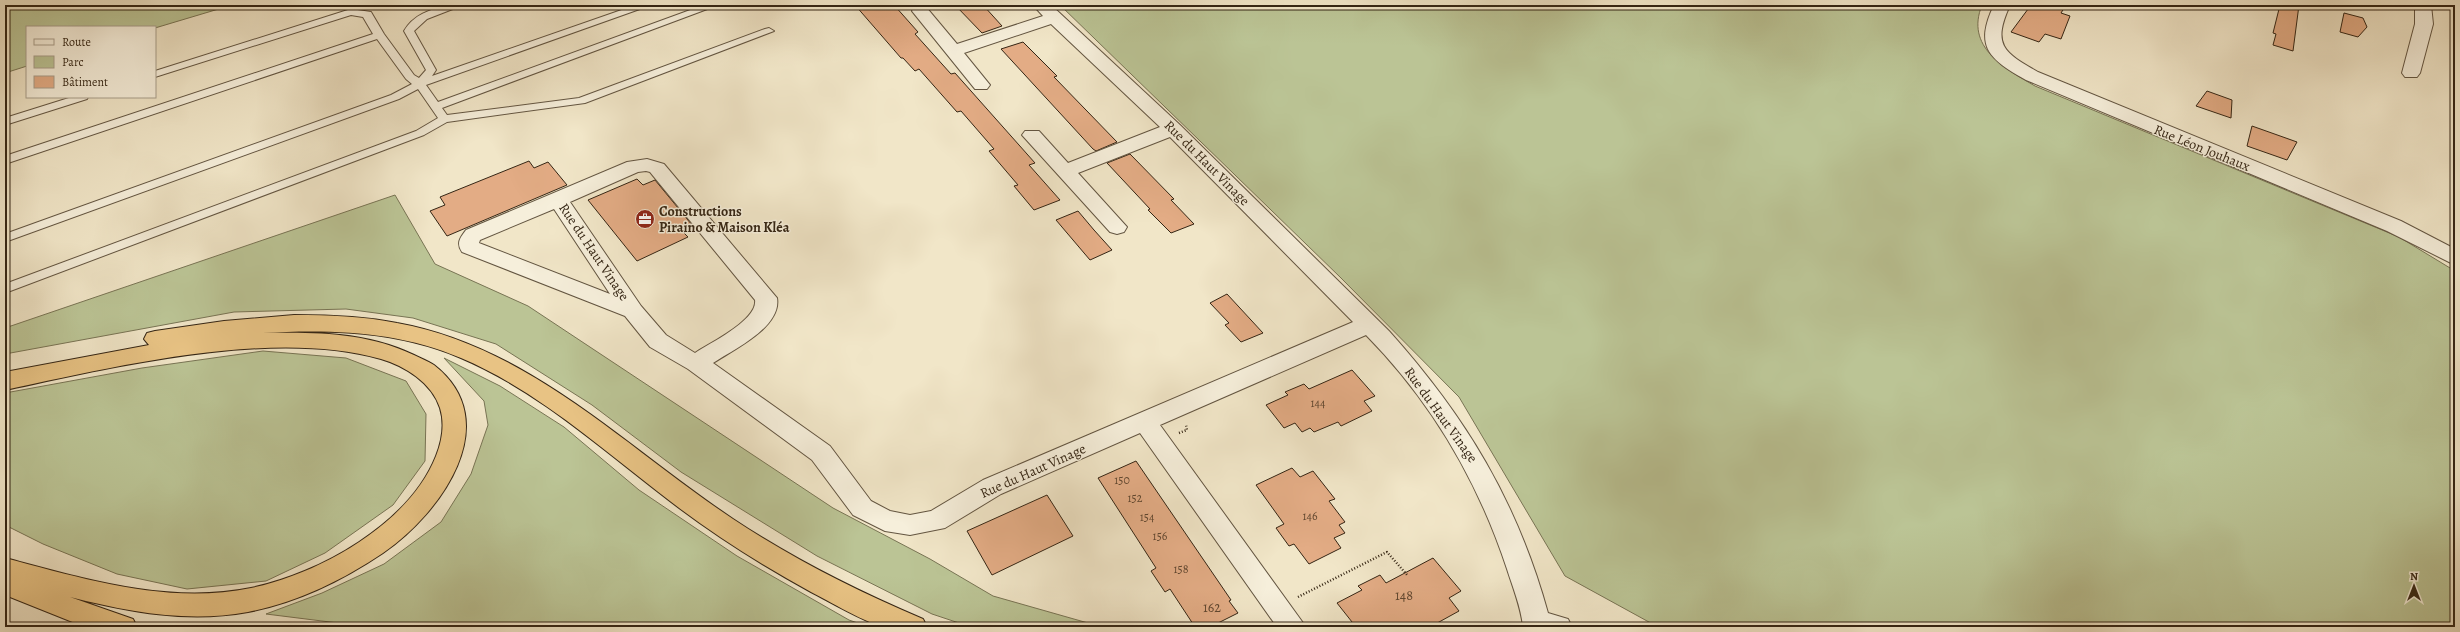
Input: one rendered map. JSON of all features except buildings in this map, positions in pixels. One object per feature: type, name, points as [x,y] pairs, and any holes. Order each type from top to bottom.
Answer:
[{"type":"highway","points":[[5,368],[155,339],[266,325],[315,323],[361,326],[432,339],[493,363],[529,384],[699,510],[784,564],[846,597],[913,627]]},
{"type":"highway","points":[[5,381],[174,351],[260,342],[319,342],[386,352],[422,368],[443,386],[454,405],[455,417],[453,444],[446,462],[432,487],[407,517],[376,543],[355,557],[319,576],[274,594],[226,604],[169,606],[94,592],[5,569]]},
{"type":"highway","points":[[5,583],[81,614],[123,627]]},
{"type":"street","name":"Rue Léon Jouhaux","points":[[2002,5],[1993,27],[1993,41],[2002,55],[2032,76],[2394,226],[2455,258]]},
{"type":"street","points":[[2411,73],[2424,24],[2423,5]]},
{"type":"street","points":[[920,11],[981,85]]},
{"type":"street","points":[[953,51],[1047,11]]},
{"type":"street","name":"Rue du Haut Vinage","points":[[1047,11],[1173,129],[1368,326],[1408,369],[1449,421],[1474,459],[1509,536],[1544,626]]},
{"type":"street","points":[[1065,171],[1173,129]]},
{"type":"street","points":[[1032,136],[1117,227]]},
{"type":"street","name":"Rue du Haut Vinage","points":[[696,363],[754,325],[762,318],[768,303],[766,298],[657,168],[647,165],[634,166],[558,200],[633,311],[658,341],[681,356],[696,363],[821,453],[862,508],[885,521],[898,525],[923,524],[936,521],[950,514],[992,487],[1368,326]]},
{"type":"street","points":[[558,200],[473,235],[469,240],[469,247],[633,311]]},
{"type":"street","points":[[1145,422],[1285,618]]},
{"type":"lane","points":[[420,84],[431,70],[409,31],[412,24],[423,17],[458,5]]},
{"type":"lane","points":[[5,238],[395,97],[420,84],[646,5]]},
{"type":"lane","points":[[435,107],[713,5]]},
{"type":"lane","points":[[156,74],[337,15],[351,12],[367,14],[379,34],[410,77],[420,84],[444,119]]},
{"type":"lane","points":[[5,290],[420,133],[444,119],[582,101],[769,31]]},
{"type":"lane","points":[[5,160],[379,34]]},
{"type":"lane","points":[[5,122],[80,98]]},
{"type":"path","points":[[1285,618],[1312,589],[1387,552],[1408,576]]},
{"type":"green space","points":[[5,5],[232,5],[156,28],[156,26],[26,26],[26,66],[5,73]]},
{"type":"green space","points":[[1060,5],[1982,5],[1978,20],[1979,33],[1983,44],[2000,64],[2035,86],[2399,237],[2455,271],[2455,627],[1658,627],[1565,576],[1459,397],[1341,278]]},
{"type":"green space","points":[[395,195],[435,264],[528,306],[833,508],[930,559],[993,596],[1102,627],[971,627],[932,614],[817,556],[681,472],[592,405],[496,344],[413,318],[346,309],[234,312],[5,354],[5,328]]},
{"type":"green space","points":[[263,351],[346,358],[406,381],[426,414],[425,461],[393,505],[325,553],[266,581],[187,589],[117,574],[43,544],[5,525],[5,393],[142,368]]},
{"type":"green space","points":[[444,358],[500,386],[564,427],[639,490],[737,556],[849,620],[869,627],[370,627],[266,614],[322,593],[384,564],[441,522],[471,474],[488,425],[484,401]]},
{"type":"place","name":"Constructions Piraino & Maison Kléa","points":[[645,219]]}]
